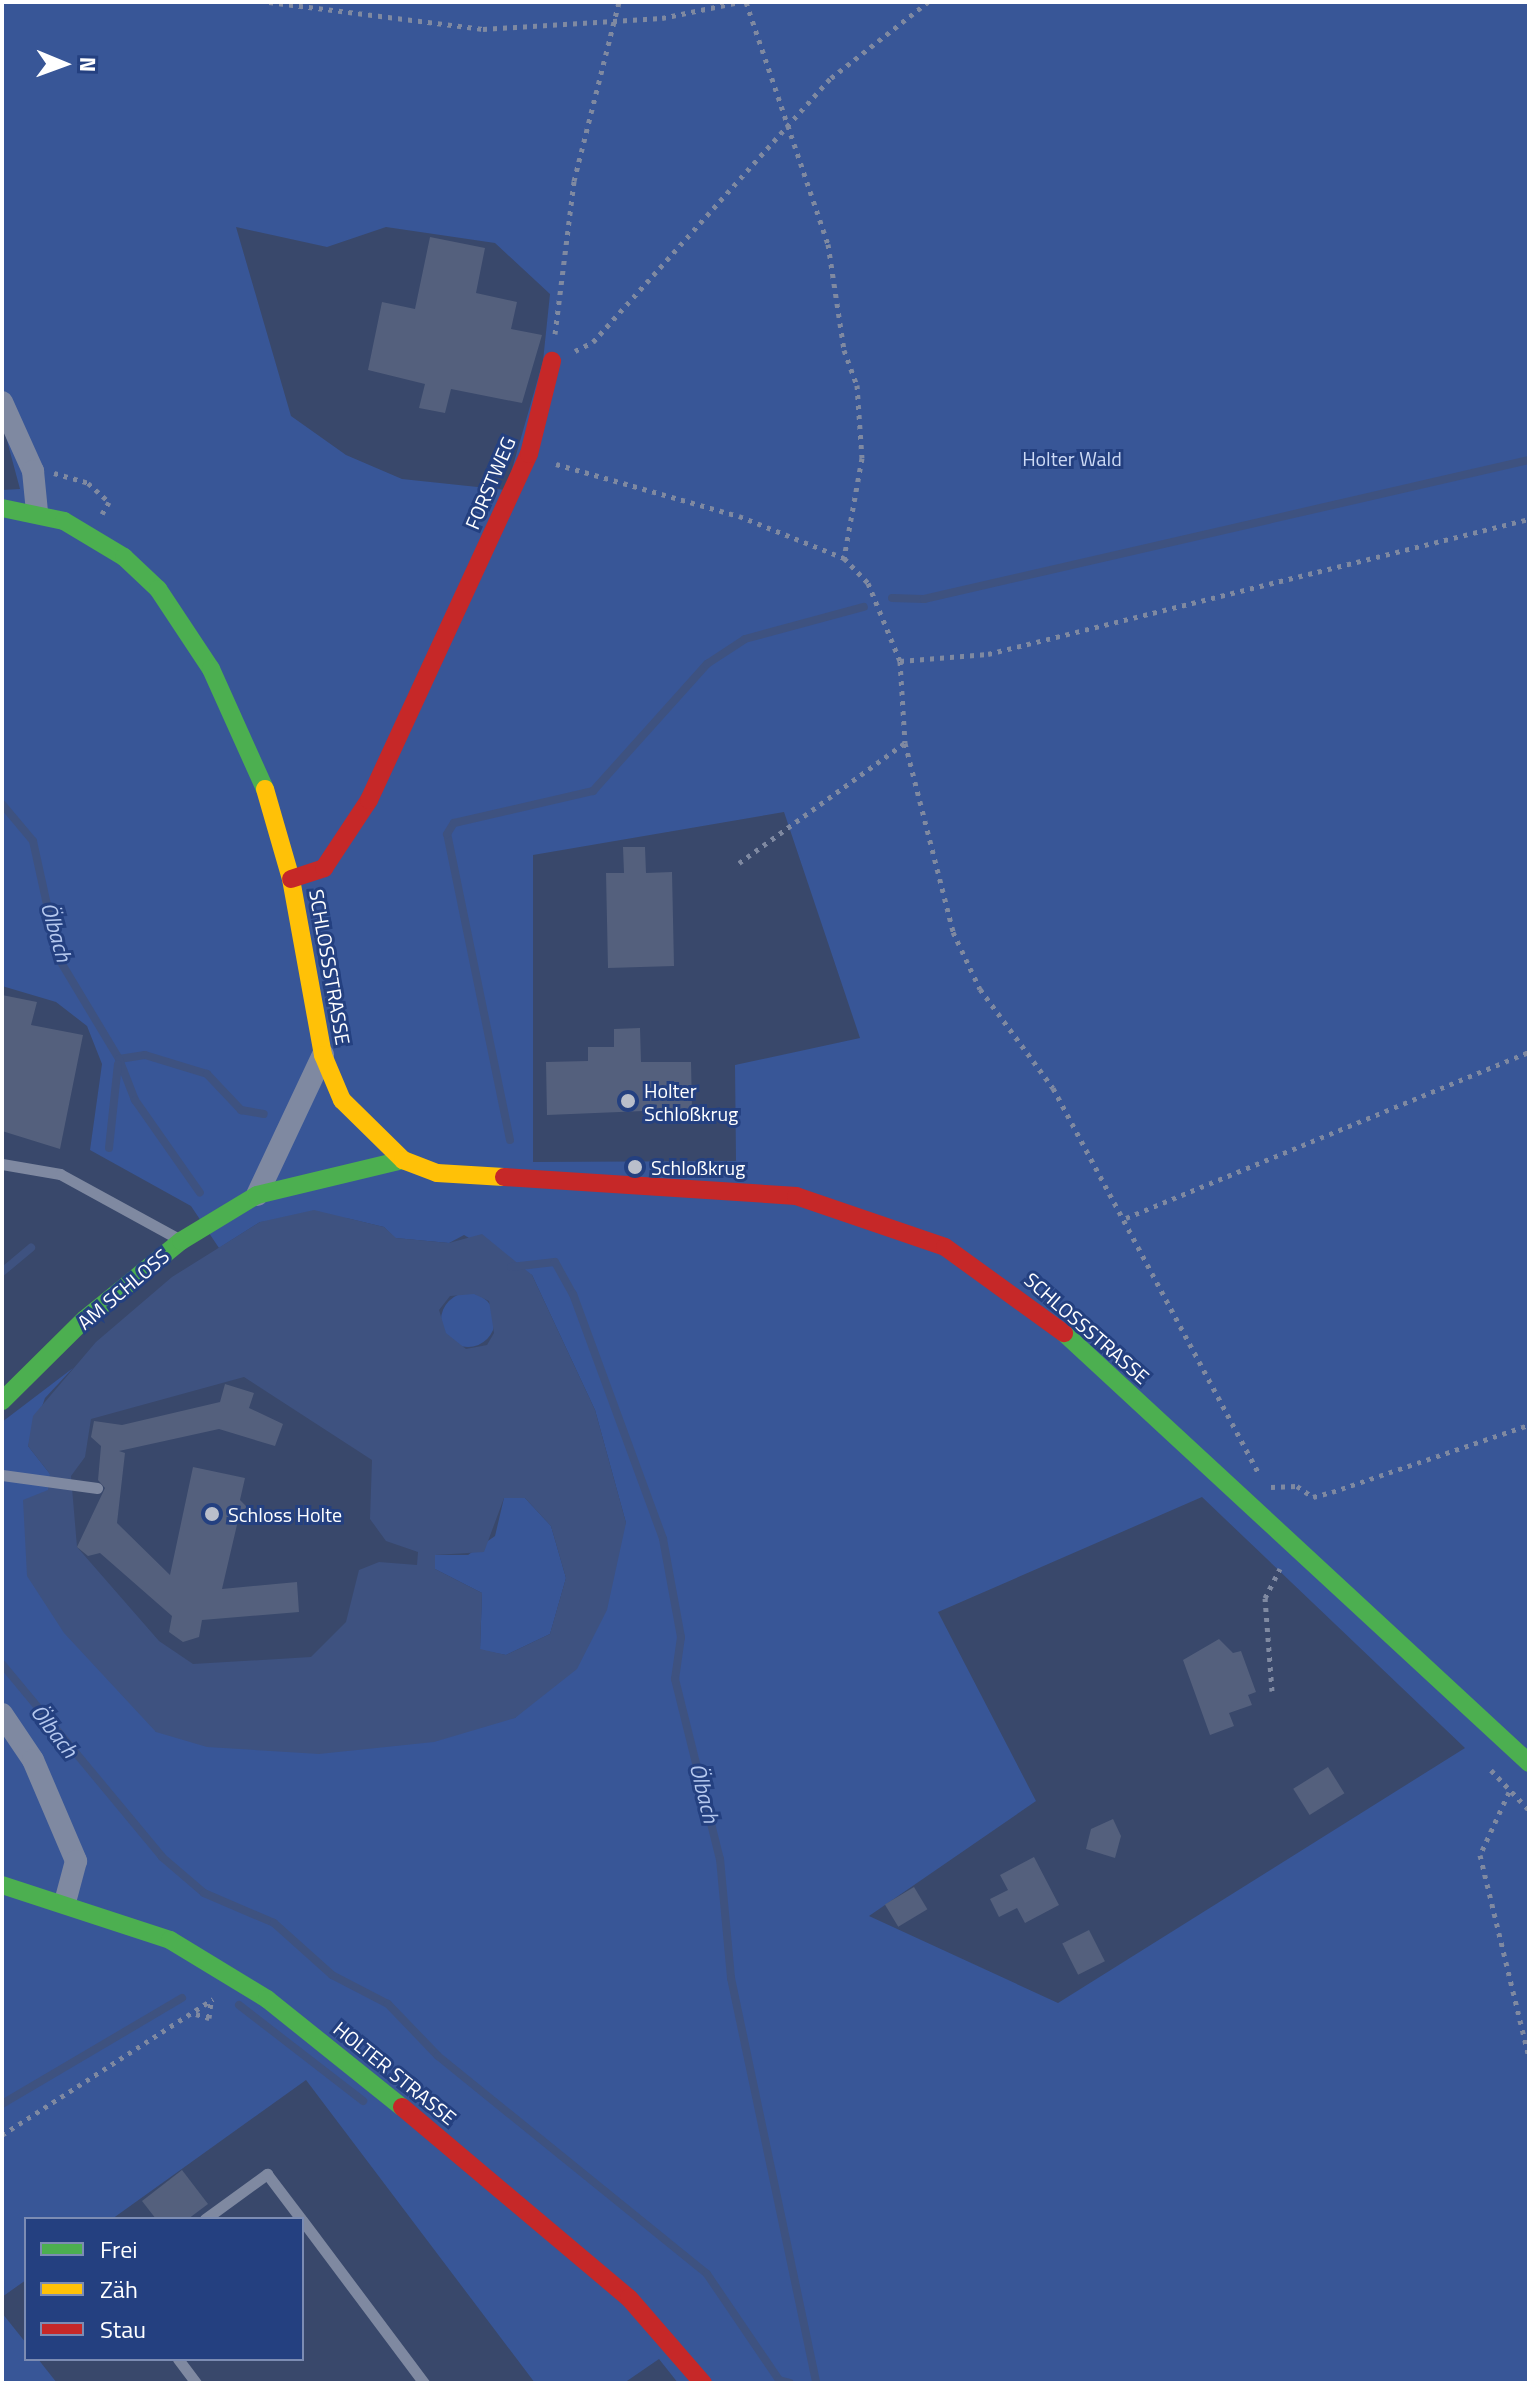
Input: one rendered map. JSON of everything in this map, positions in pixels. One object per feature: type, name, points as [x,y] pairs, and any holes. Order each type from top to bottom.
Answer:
[{"type":"main road","name":"FORSTWEG","points":[[291,879],[324,868],[369,800],[529,454],[552,361]]},
{"type":"main road","name":"SCHLOSSSTRASSE","points":[[2,508],[37,512],[124,557],[183,622],[260,773],[291,879],[323,1055],[342,1100],[403,1160],[437,1173],[506,1181],[707,1185],[796,1196],[945,1247],[1050,1320],[1526,1760]]},
{"type":"main road","name":"AM SCHLOSS","points":[[2,1401],[85,1319],[181,1241],[257,1195],[403,1160]]},
{"type":"main road","name":"HOLTER STRASSE","points":[[2,1885],[65,1902],[170,1940],[234,1976],[537,2216],[629,2298],[703,2383]]},
{"type":"street","points":[[2,402],[33,471],[37,512]]},
{"type":"street","points":[[257,1195],[323,1055]]},
{"type":"street","points":[[2,1714],[33,1760],[76,1861],[65,1902]]},
{"type":"lane","points":[[2,1164],[60,1174],[181,1241]]},
{"type":"lane","points":[[2,1475],[97,1488]]},
{"type":"lane","points":[[208,2217],[267,2174],[300,2217]]},
{"type":"lane","points":[[304,2223],[424,2383]]},
{"type":"lane","points":[[180,2361],[196,2383]]},
{"type":"path","points":[[269,2],[483,29],[616,19],[739,2]]},
{"type":"path","points":[[552,361],[574,181],[619,2]]},
{"type":"path","points":[[746,2],[790,122],[828,244],[863,423],[844,558]]},
{"type":"path","points":[[552,361],[593,342],[831,78],[928,2]]},
{"type":"path","points":[[529,454],[624,489],[739,516],[844,558],[868,583],[900,661],[905,743],[953,932],[980,989],[1053,1088],[1126,1218],[1258,1459],[1262,1487],[1297,1486],[1313,1497],[1529,1425]]},
{"type":"path","points":[[900,661],[988,654],[1529,519]]},
{"type":"path","points":[[739,863],[905,743]]},
{"type":"path","points":[[1126,1218],[1529,1052]]},
{"type":"path","points":[[1271,1554],[1295,1575]]},
{"type":"path","points":[[1272,1579],[1264,1630],[1272,1691]]},
{"type":"path","points":[[1526,1760],[1480,1855],[1529,2058]]},
{"type":"path","points":[[2,2135],[195,2014],[234,1976]]},
{"type":"path","points":[[195,2014],[209,2018],[211,2001]]},
{"type":"green space","name":"Holter Wald","points":[[2,2],[1529,2],[1529,2383],[678,2383],[659,2359],[624,2383],[535,2383],[306,2080],[115,2217],[24,2217],[24,2281],[2,2297],[2,1422],[73,1368],[45,1398],[28,1446],[50,1474],[49,1490],[156,1732],[515,1718],[626,1523],[595,1410],[532,1275],[464,1235],[449,1243],[395,1238],[384,1227],[346,1218],[260,1222],[219,1248],[191,1206],[90,1150],[102,1064],[87,1026],[56,1002],[2,986],[2,490],[20,489],[2,422]],"holes":[[[236,227],[327,247],[386,227],[495,243],[550,294],[543,361],[506,490],[402,479],[346,455],[291,416]],[[784,812],[860,1038],[735,1065],[736,1161],[533,1162],[533,855]],[[1202,1497],[1465,1748],[1058,2003],[869,1916],[1036,1801],[938,1612]]]},
{"type":"green space","points":[[468,1293],[487,1301],[495,1320],[487,1339],[468,1347],[449,1339],[441,1320],[449,1301]]},
{"type":"green space","points":[[504,1498],[525,1498],[551,1526],[566,1578],[550,1634],[506,1655],[480,1650],[482,1593],[435,1569],[435,1555],[468,1555],[495,1536]]},
{"type":"green space","points":[[2,2313],[24,2340],[24,2361],[40,2361],[57,2383],[2,2383]]},
{"type":"shaded area","points":[[314,1210],[384,1227],[396,1238],[449,1243],[482,1234],[532,1275],[595,1410],[626,1523],[607,1610],[577,1669],[515,1718],[434,1742],[319,1754],[207,1747],[156,1732],[64,1633],[27,1576],[23,1500],[48,1490],[50,1474],[28,1446],[33,1416],[96,1342],[172,1277],[260,1222]],"holes":[[[474,1294],[489,1301],[494,1333],[487,1345],[466,1349],[446,1333],[439,1310],[450,1296]],[[244,1377],[372,1460],[370,1519],[386,1541],[418,1552],[417,1565],[379,1562],[359,1570],[346,1622],[311,1657],[193,1664],[159,1641],[77,1547],[71,1476],[85,1457],[91,1419]],[[504,1498],[525,1498],[551,1526],[566,1578],[550,1634],[506,1655],[480,1649],[482,1593],[435,1569],[435,1555],[484,1552]]]},
{"type":"building","points":[[430,237],[485,248],[476,293],[517,302],[511,329],[542,335],[522,403],[451,389],[445,413],[419,408],[425,384],[368,370],[382,302],[415,309]]},
{"type":"building","points":[[623,847],[645,847],[646,873],[672,872],[674,966],[608,968],[606,873],[624,873]]},
{"type":"building","points":[[2,995],[37,1002],[31,1025],[83,1035],[60,1149],[2,1131]]},
{"type":"building","points":[[640,1028],[641,1062],[691,1062],[692,1109],[547,1115],[546,1062],[588,1061],[588,1047],[614,1047],[614,1029]]},
{"type":"building","points":[[225,1384],[254,1393],[249,1408],[283,1424],[275,1446],[219,1429],[119,1451],[125,1453],[117,1523],[170,1575],[193,1467],[245,1478],[240,1500],[247,1507],[240,1512],[222,1589],[297,1582],[299,1612],[202,1620],[199,1637],[183,1642],[169,1632],[172,1616],[100,1553],[88,1556],[77,1547],[105,1488],[98,1480],[101,1446],[91,1437],[94,1421],[122,1425],[220,1402]]},
{"type":"building","points":[[1219,1639],[1233,1653],[1241,1651],[1256,1692],[1248,1695],[1252,1705],[1229,1713],[1234,1726],[1210,1735],[1183,1660]]},
{"type":"building","points":[[1328,1767],[1344,1793],[1310,1815],[1293,1789]]},
{"type":"building","points":[[1113,1819],[1121,1836],[1115,1858],[1086,1849],[1091,1829]]},
{"type":"building","points":[[1034,1857],[1059,1905],[1025,1923],[1017,1908],[999,1917],[990,1899],[1008,1890],[1000,1875]]},
{"type":"building","points":[[914,1887],[927,1909],[898,1927],[885,1905]]},
{"type":"building","points":[[1089,1930],[1105,1961],[1078,1975],[1062,1944]]},
{"type":"building","points":[[182,2170],[208,2204],[191,2217],[154,2217],[142,2201]]},
{"type":"waterway","points":[[892,598],[924,599],[1529,460]]},
{"type":"waterway","points":[[510,1140],[447,834],[454,823],[593,791],[707,664],[745,639],[864,607]]},
{"type":"waterway","name":"Ölbach","points":[[2,804],[33,841],[59,959],[119,1059],[145,1055],[207,1074],[241,1110],[264,1114]]},
{"type":"waterway","name":"Ölbach","points":[[119,1059],[135,1100],[200,1193]]},
{"type":"waterway","name":"Ölbach","points":[[109,1148],[118,1064]]},
{"type":"waterway","name":"Ölbach","points":[[2,1272],[31,1248]]},
{"type":"waterway","name":"Ölbach","points":[[511,1267],[555,1262],[573,1294],[663,1539],[681,1637],[675,1679],[720,1859],[731,1978],[816,2383]]},
{"type":"waterway","name":"Ölbach","points":[[2,1664],[162,1857],[204,1893],[274,1923],[332,1975],[388,2004],[438,2056],[707,2274],[779,2380],[790,2383]]},
{"type":"waterway","points":[[2,2104],[182,1998]]},
{"type":"waterway","points":[[239,2005],[363,2101]]},
{"type":"traffic: fast","points":[[2,508],[64,521],[124,557],[158,589],[211,669],[265,789]]},
{"type":"traffic: fast","points":[[2,1401],[85,1319],[181,1241],[257,1195],[403,1160]]},
{"type":"traffic: fast","points":[[1064,1333],[1529,1763]]},
{"type":"traffic: fast","points":[[2,1885],[170,1940],[267,1999],[402,2107]]},
{"type":"traffic: slow","points":[[265,789],[291,879],[323,1055],[342,1100],[403,1160],[437,1173],[504,1177]]},
{"type":"traffic: jam","points":[[291,879],[324,868],[369,800],[529,454],[552,361]]},
{"type":"traffic: jam","points":[[504,1177],[796,1196],[945,1247],[1064,1333]]},
{"type":"traffic: jam","points":[[402,2107],[629,2298],[703,2383]]},
{"type":"place","name":"Holter Schloßkrug","points":[[628,1101]]},
{"type":"place","name":"Schloßkrug","points":[[635,1167]]},
{"type":"place","name":"Schloss Holte","points":[[212,1514]]}]
